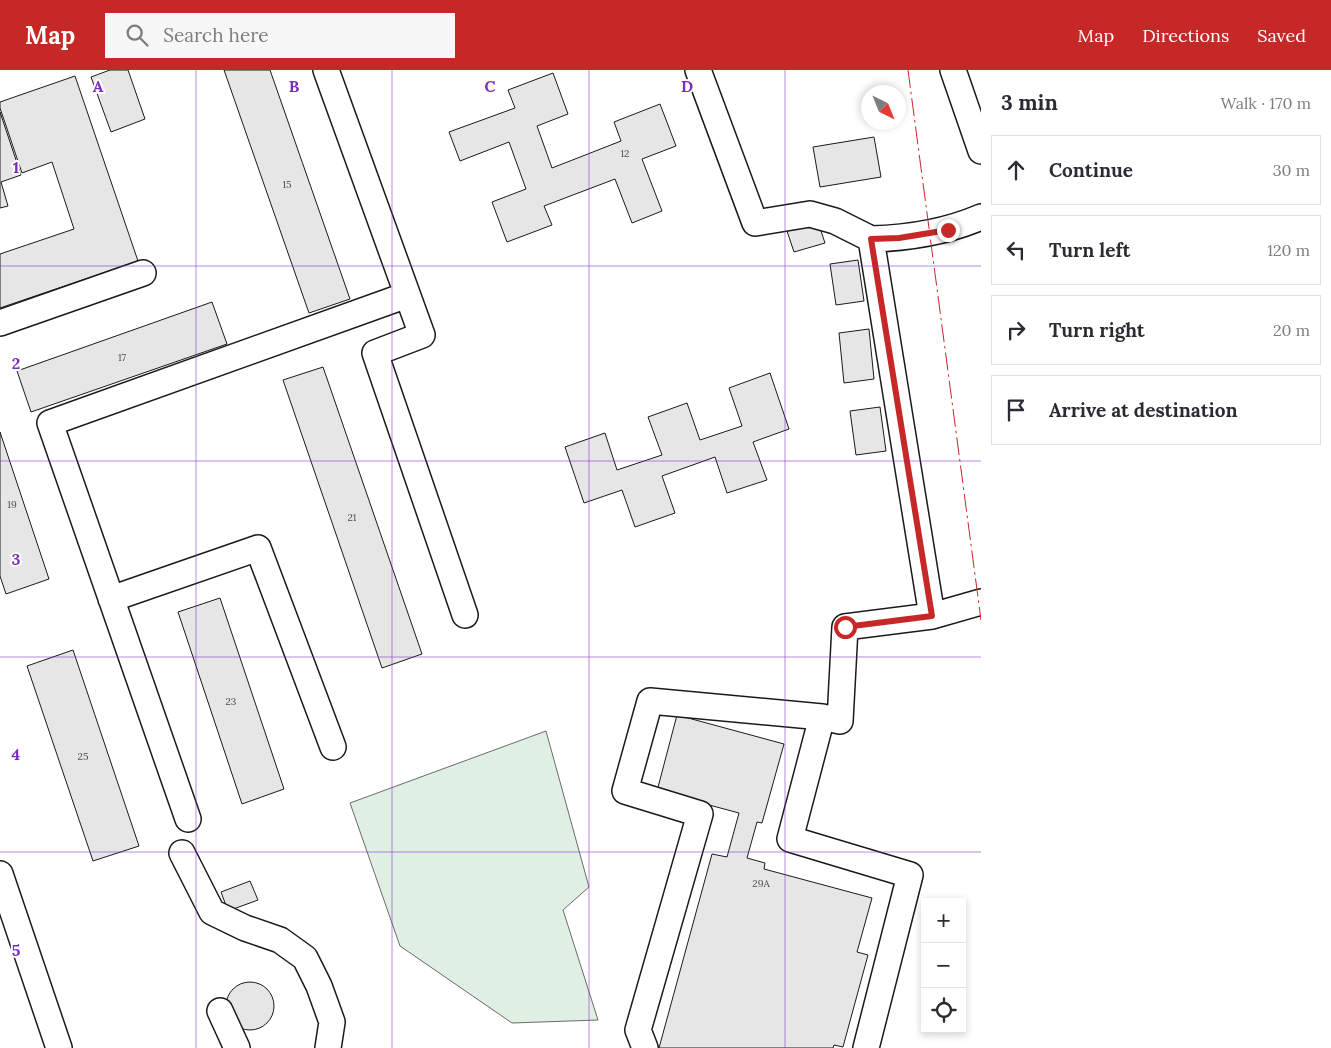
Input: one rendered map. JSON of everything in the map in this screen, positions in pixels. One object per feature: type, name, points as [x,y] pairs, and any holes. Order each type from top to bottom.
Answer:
[{"type":"street","points":[[326,70],[422,335],[375,354],[465,615]]},
{"type":"street","points":[[698,70],[755,223],[810,214],[835,221],[871,239],[899,238],[948,230],[981,217]]},
{"type":"street","points":[[953,70],[977,125],[981,151]]},
{"type":"street","points":[[871,239],[932,616]]},
{"type":"street","points":[[0,323],[143,273]]},
{"type":"street","points":[[188,819],[50,423],[408,295]]},
{"type":"street","points":[[111,599],[258,548],[333,747]]},
{"type":"street","points":[[645,1048],[638,1030],[700,814],[625,791],[650,700],[822,717],[840,721],[845,627],[932,616],[981,602]]},
{"type":"street","points":[[822,717],[790,839],[910,875],[866,1048]]},
{"type":"street","points":[[182,853],[212,912],[245,928],[280,940],[305,958],[319,986],[332,1022],[328,1048]]},
{"type":"street","points":[[0,874],[59,1048]]},
{"type":"street","points":[[220,1011],[237,1048]]},
{"type":"green space","points":[[546,731],[589,887],[563,910],[598,1020],[512,1023],[400,946],[350,803]]},
{"type":"building","points":[[110,70],[128,70],[145,119],[111,132],[91,77]]},
{"type":"building","points":[[224,70],[270,70],[350,299],[309,313]]},
{"type":"building","points":[[553,73],[568,114],[537,126],[552,168],[621,141],[614,122],[660,104],[676,146],[642,159],[662,211],[632,223],[615,179],[544,206],[552,225],[507,242],[492,202],[526,189],[509,142],[460,161],[449,132],[515,108],[508,90]]},
{"type":"building","points":[[75,76],[138,261],[0,308],[0,254],[74,229],[52,162],[22,173],[0,108],[0,102]]},
{"type":"building","points":[[0,112],[21,175],[1,182],[8,206],[0,208]]},
{"type":"building","points":[[874,137],[881,177],[820,187],[813,147]]},
{"type":"building","points":[[818,222],[825,243],[794,252],[787,231]]},
{"type":"building","points":[[858,260],[864,301],[836,305],[830,264]]},
{"type":"building","points":[[212,302],[227,344],[31,412],[17,371]]},
{"type":"building","points":[[869,329],[874,379],[844,383],[839,333]]},
{"type":"building","points":[[323,367],[422,654],[382,668],[283,380]]},
{"type":"building","points":[[770,373],[789,429],[753,442],[767,480],[727,493],[715,457],[662,476],[675,513],[635,527],[622,490],[584,503],[565,447],[605,433],[617,470],[662,455],[648,417],[687,403],[700,440],[742,426],[729,388]]},
{"type":"building","points":[[880,407],[886,451],[856,455],[850,411]]},
{"type":"building","points":[[0,432],[49,579],[6,594],[0,576]]},
{"type":"building","points":[[220,598],[284,789],[242,804],[178,612]]},
{"type":"building","points":[[73,650],[139,846],[93,861],[27,666]]},
{"type":"building","points":[[677,715],[784,744],[762,823],[757,822],[747,858],[765,863],[764,869],[872,898],[857,952],[868,955],[843,1047],[834,1045],[833,1048],[659,1048],[712,854],[727,857],[739,813],[657,791]]},
{"type":"building","points":[[250,881],[258,900],[228,911],[221,892]]},
{"type":"building","points":[[250,982],[259,984],[267,989],[272,997],[274,1006],[272,1015],[267,1023],[259,1028],[250,1030],[241,1028],[233,1023],[228,1015],[226,1006],[228,997],[233,989],[241,984]]},
{"type":"power","points":[[908,70],[981,620]]},
{"type":"route","points":[[845,627],[932,616],[871,239],[899,238],[948,230]]}]
